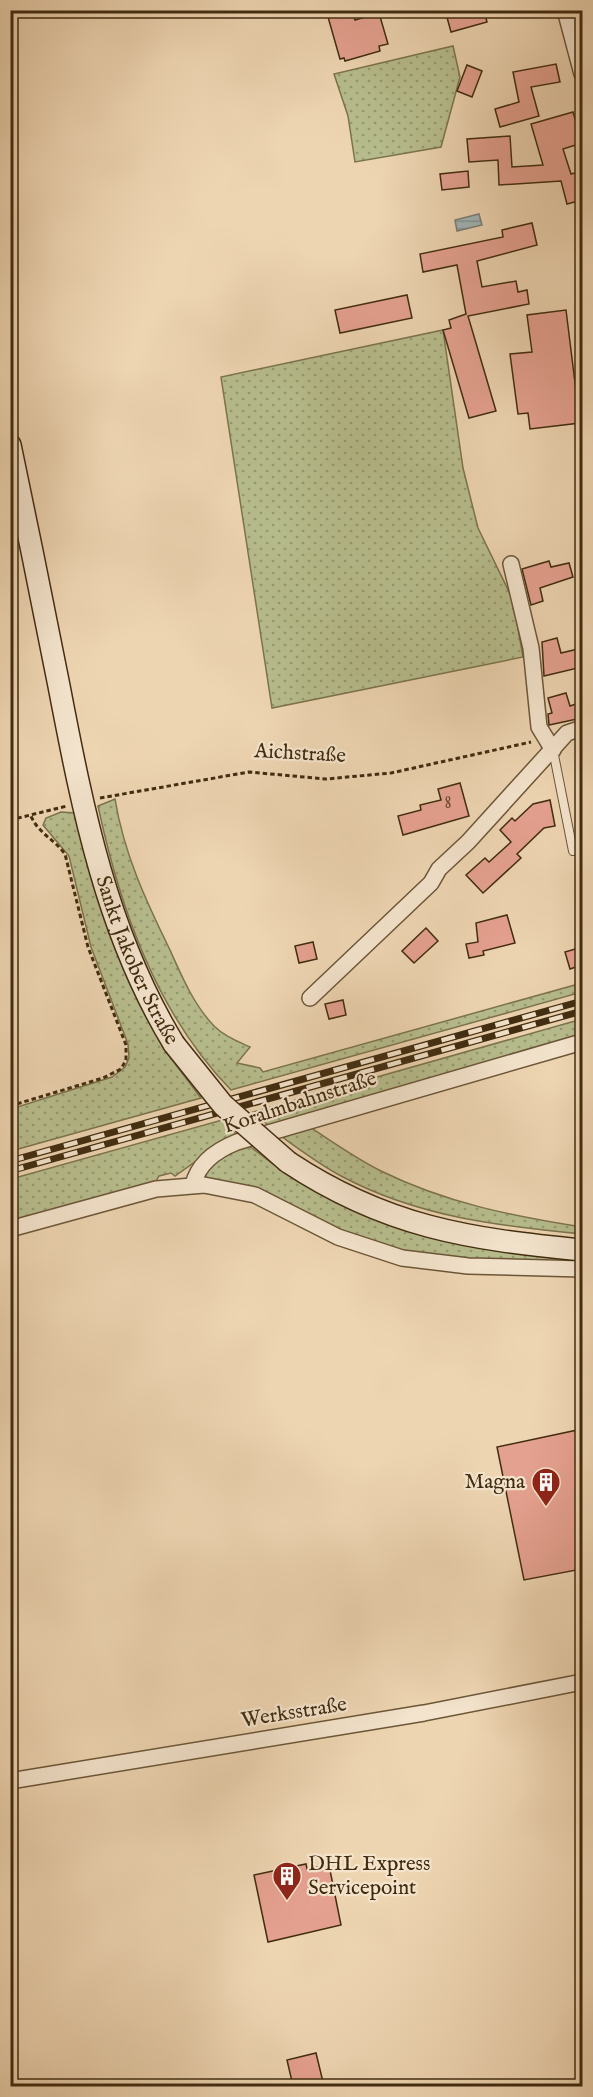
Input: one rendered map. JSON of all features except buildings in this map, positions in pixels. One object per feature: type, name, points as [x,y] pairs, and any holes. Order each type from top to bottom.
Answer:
[{"type":"main road","name":"Sankt Jakober Straße","points":[[10,445],[82,802],[99,870],[123,944],[152,1007],[174,1044],[223,1105],[288,1162],[349,1198],[416,1224],[478,1238],[582,1250]]},
{"type":"street","points":[[565,10],[582,74]]},
{"type":"street","points":[[511,564],[531,648],[537,715],[549,745]]},
{"type":"street","points":[[310,998],[431,883],[439,869],[468,842],[549,745],[582,728]]},
{"type":"street","name":"Koralmbahnstraße","points":[[193,1185],[201,1166],[223,1148],[237,1142],[582,1042]]},
{"type":"street","points":[[10,1228],[156,1189],[193,1185],[218,1186],[255,1195],[338,1237],[402,1258],[468,1266],[582,1269]]},
{"type":"street","name":"Werksstraße","points":[[10,1781],[424,1713],[582,1682]]},
{"type":"lane","points":[[549,745],[573,851]]},
{"type":"path","name":"Aichstraße","points":[[10,820],[123,793],[249,772],[326,779],[381,774],[549,745]]},
{"type":"path","points":[[10,1106],[103,1078],[121,1069],[127,1055],[123,1035],[88,947],[65,854],[58,845],[39,830],[31,816]]},
{"type":"green space","points":[[453,46],[460,77],[441,147],[355,162],[348,116],[334,74]]},
{"type":"green space","points":[[443,330],[463,468],[478,528],[513,600],[523,657],[272,708],[221,377]]},
{"type":"green space","points":[[115,799],[124,839],[137,877],[189,990],[200,1009],[214,1026],[250,1047],[237,1063],[260,1068],[263,1072],[582,983],[582,992],[231,1090],[182,1028],[162,994],[130,921],[98,806]]},
{"type":"green space","points":[[61,812],[76,813],[102,910],[118,954],[166,1047],[163,1048],[201,1098],[11,1151],[11,1109],[112,1077],[125,1067],[129,1058],[128,1044],[91,947],[69,856],[43,825],[46,818]]},
{"type":"green space","points":[[582,1019],[582,1038],[268,1125],[253,1112]]},
{"type":"green space","points":[[222,1120],[238,1136],[219,1145],[175,1176],[171,1173],[159,1176],[155,1183],[11,1224],[11,1179]]},
{"type":"green space","points":[[307,1125],[362,1161],[430,1192],[480,1207],[582,1227],[582,1234],[460,1218],[430,1211],[372,1191],[326,1167],[278,1134]]},
{"type":"green space","points":[[247,1144],[285,1173],[324,1196],[364,1215],[446,1240],[490,1249],[582,1259],[582,1265],[524,1264],[398,1253],[206,1179],[206,1174],[218,1158]]},
{"type":"shaded area","points":[[479,214],[482,225],[457,231],[455,220]]},
{"type":"railway","points":[[10,1161],[582,1001]]},
{"type":"railway","points":[[10,1171],[582,1011]]},
{"type":"place","name":"Magna","points":[[546,1508]]},
{"type":"place","name":"DHL Express Servicepoint","points":[[287,1902]]}]
